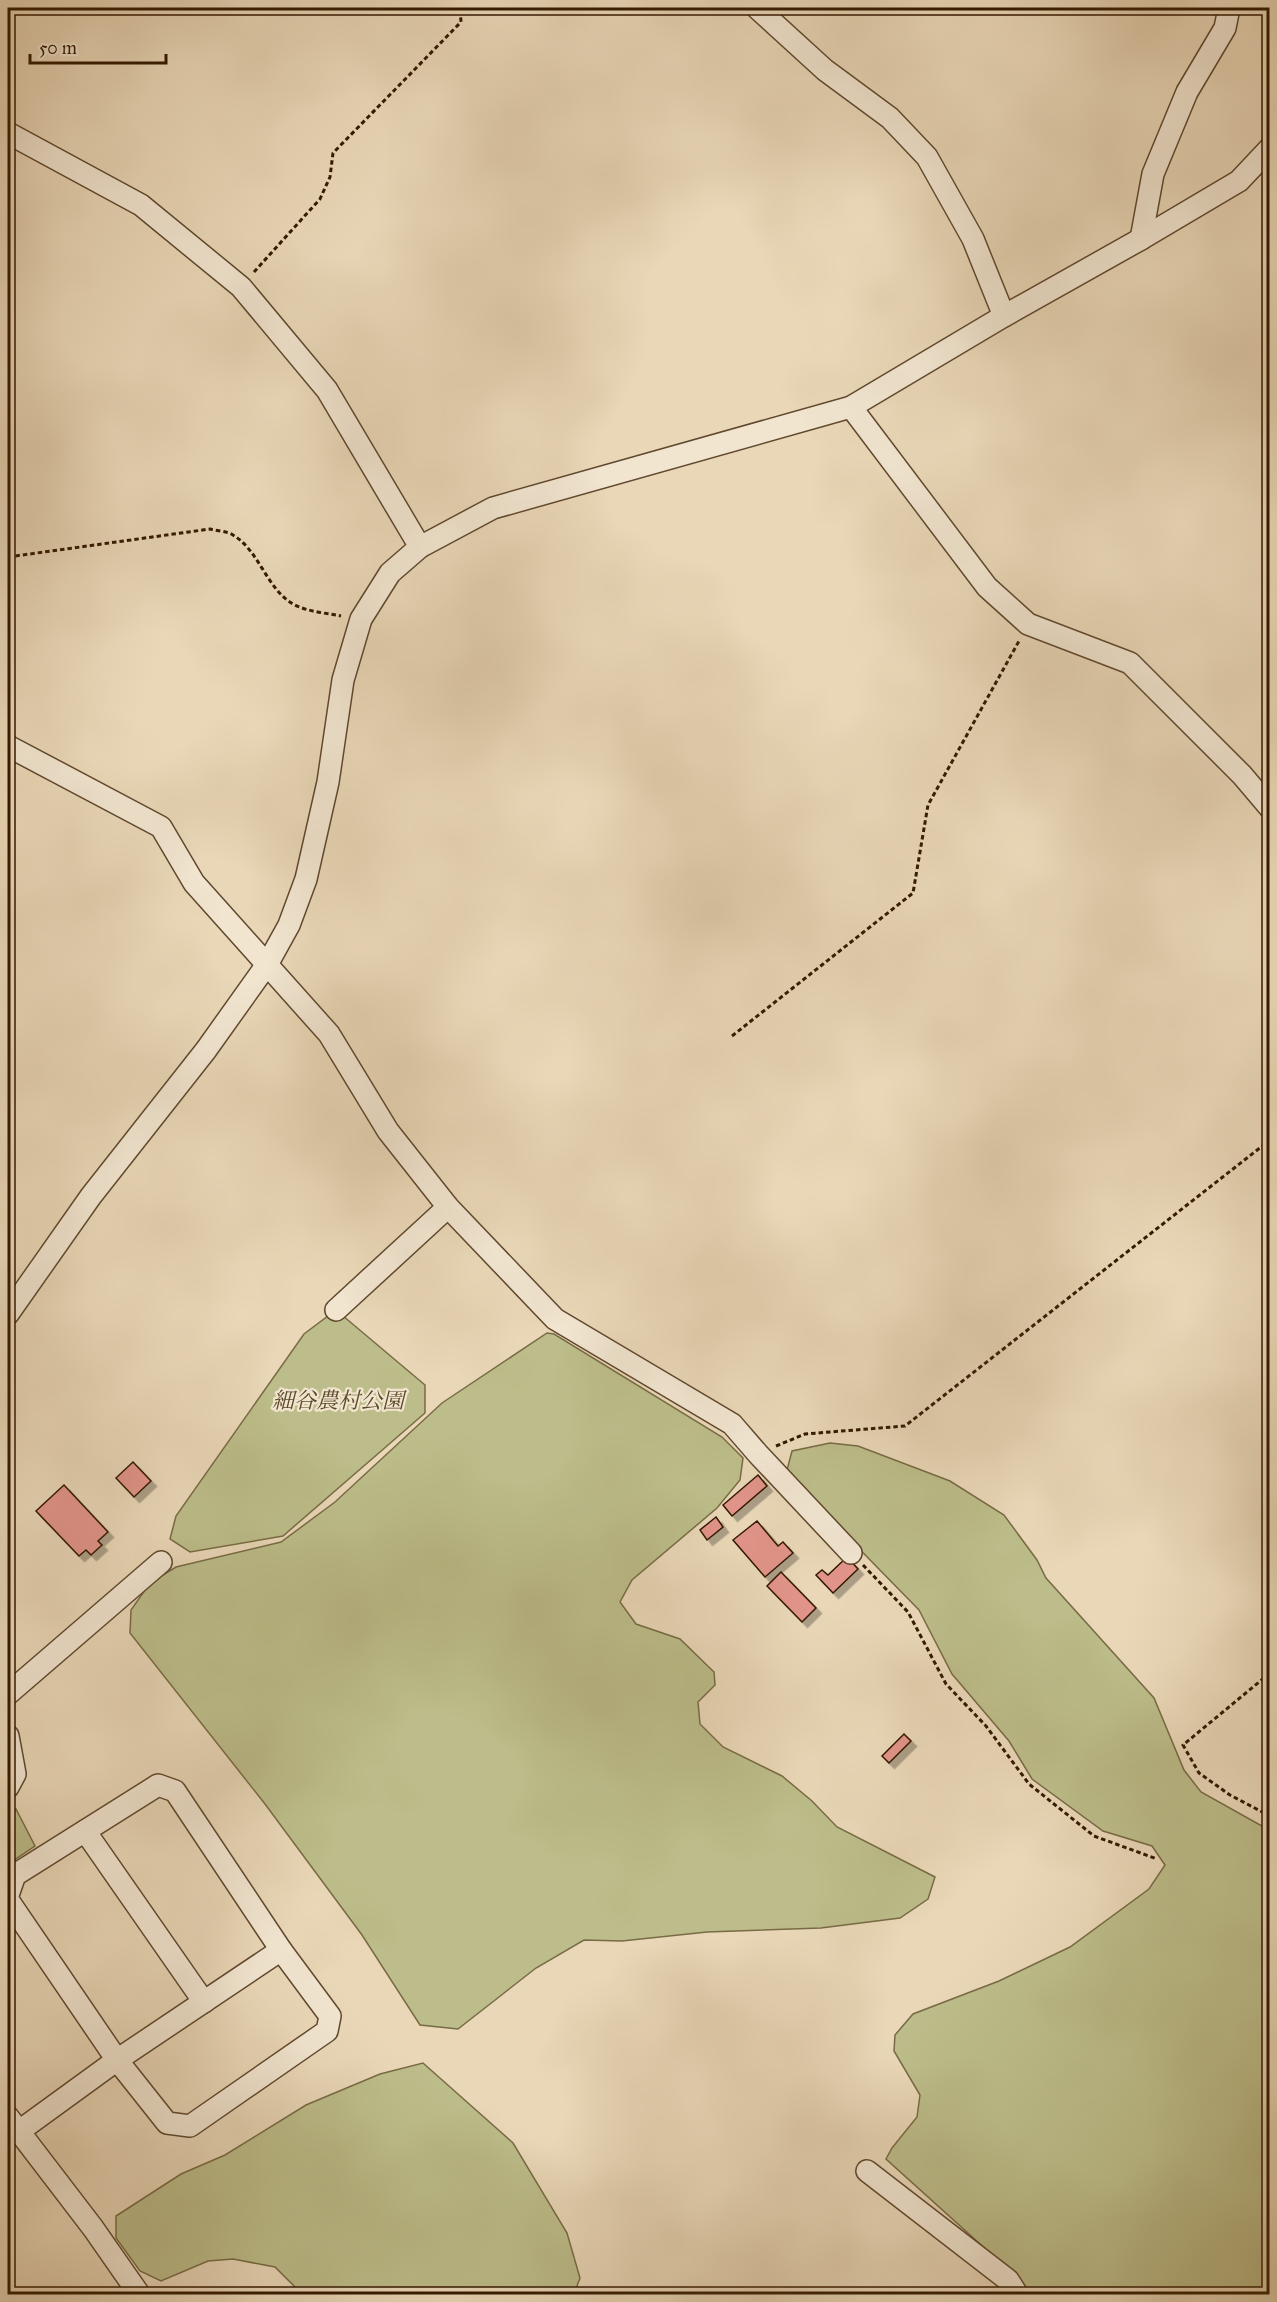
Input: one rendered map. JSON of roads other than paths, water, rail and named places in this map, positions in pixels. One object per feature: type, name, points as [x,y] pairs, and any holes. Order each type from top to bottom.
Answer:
[{"type":"street","points":[[757,8],[825,70],[890,118],[927,157],[973,239],[1004,316]]},
{"type":"street","points":[[1141,239],[1153,174],[1187,92],[1225,28],[1229,8]]},
{"type":"street","points":[[8,133],[141,205],[241,287],[327,390],[420,547]]},
{"type":"street","points":[[8,1314],[91,1196],[206,1050],[268,963],[289,926],[306,879],[328,782],[343,680],[361,619],[390,573],[420,547],[494,508],[851,407],[1239,181],[1269,148]]},
{"type":"street","points":[[851,407],[987,587],[1028,624],[1130,663],[1242,775],[1269,808]]},
{"type":"street","points":[[8,746],[161,827],[194,883],[268,963],[329,1034],[388,1131],[448,1207],[555,1319],[732,1424],[851,1553]]},
{"type":"street","points":[[336,1310],[448,1207]]},
{"type":"street","points":[[8,1694],[161,1562]]},
{"type":"street","points":[[8,1736],[15,1774],[8,1787]]},
{"type":"street","points":[[8,1895],[15,1875],[158,1785],[175,1791],[281,1950],[330,2016],[327,2031],[190,2126],[167,2123],[117,2061],[8,1900]]},
{"type":"street","points":[[85,1831],[204,2002]]},
{"type":"street","points":[[139,2295],[93,2228],[13,2125],[117,2061],[281,1950]]},
{"type":"street","points":[[867,2171],[1007,2290]]},
{"type":"park label","name":"細谷農村公園","points":[[338,1400]]}]
